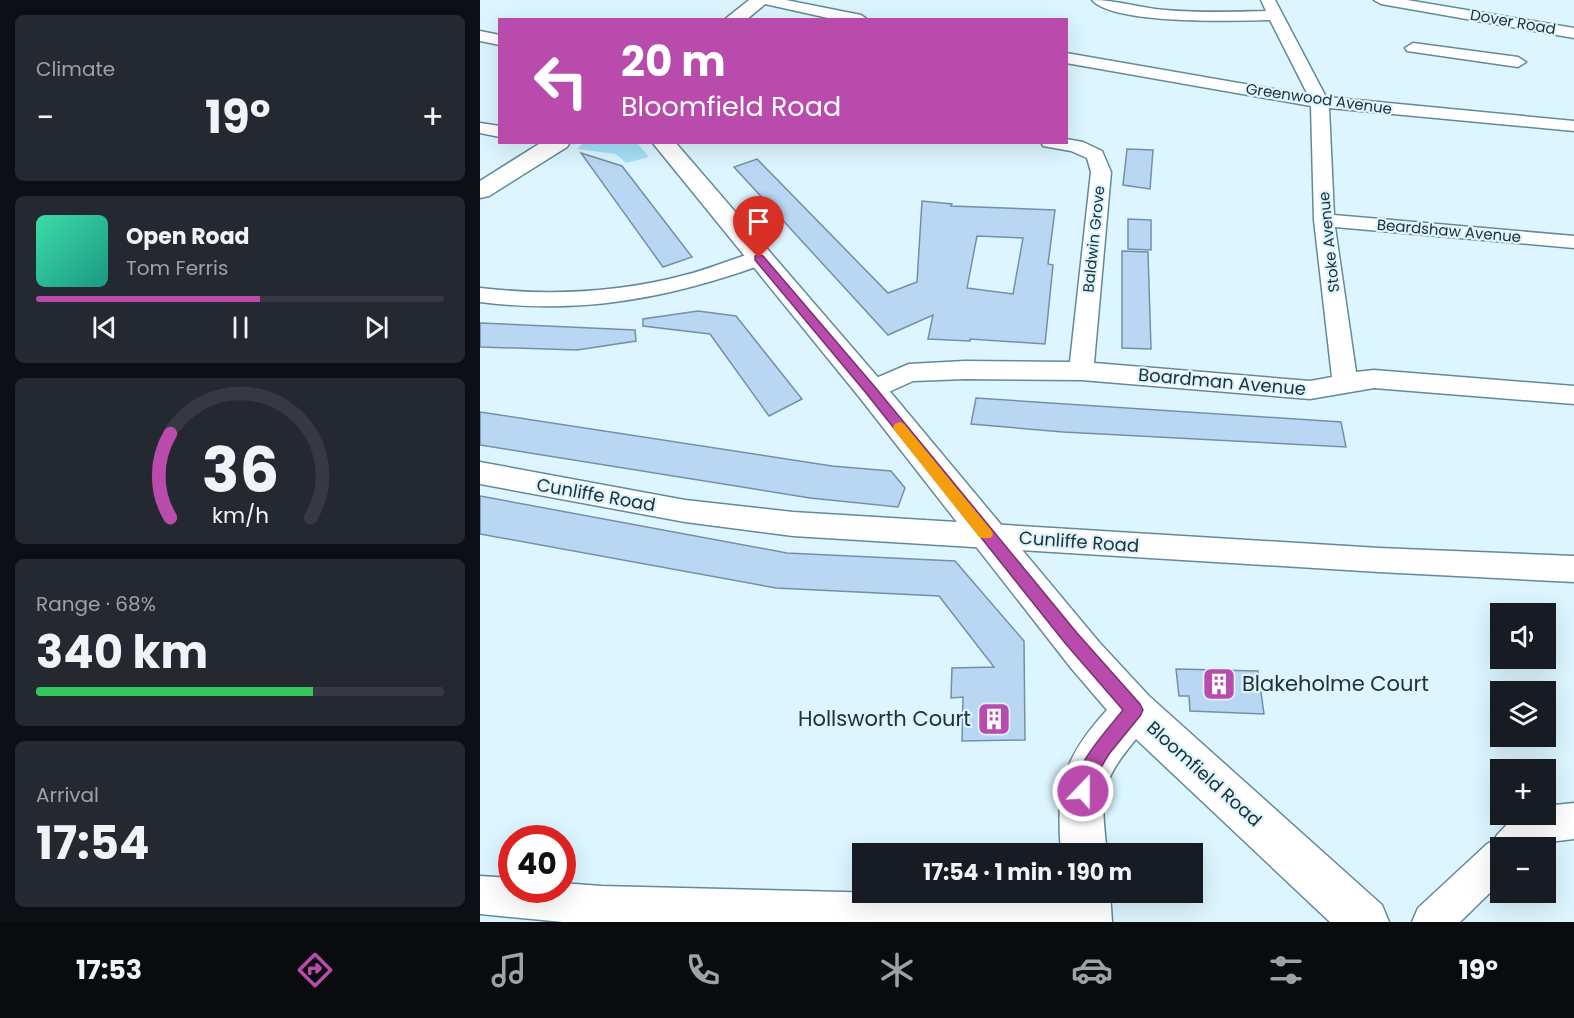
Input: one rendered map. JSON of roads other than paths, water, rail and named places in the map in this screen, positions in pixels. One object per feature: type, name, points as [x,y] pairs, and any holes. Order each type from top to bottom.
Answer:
[{"type":"street","points":[[736,18],[763,0],[851,18]]},
{"type":"street","points":[[1099,0],[1147,12],[1196,17],[1271,8],[1320,102]]},
{"type":"street","name":"Dover Road","points":[[1382,0],[1454,26],[1574,33]]},
{"type":"street","points":[[1454,26],[1455,54]]},
{"type":"street","points":[[480,36],[498,40]]},
{"type":"street","points":[[1413,48],[1518,62]]},
{"type":"street","name":"Greenwood Avenue","points":[[1068,58],[1320,102],[1574,126]]},
{"type":"street","name":"Stoke Avenue","points":[[1320,102],[1324,220],[1345,381]]},
{"type":"street","points":[[480,128],[498,132]]},
{"type":"street","points":[[480,191],[552,144]]},
{"type":"street","name":"Bloomfield Road","points":[[665,144],[871,390],[1085,655],[1134,710],[1365,922]]},
{"type":"street","name":"Baldwin Grove","points":[[1059,144],[1087,150],[1095,155],[1101,172],[1081,371]]},
{"type":"street","name":"Beardshaw Avenue","points":[[1324,220],[1574,242]]},
{"type":"street","points":[[480,296],[587,302],[681,283],[725,271],[759,258]]},
{"type":"street","name":"Boardman Avenue","points":[[871,390],[909,373],[927,370],[1081,371],[1310,390],[1345,381],[1374,379],[1574,395]]},
{"type":"street","name":"Cunliffe Road","points":[[480,473],[685,511],[782,523],[1379,560],[1574,569]]},
{"type":"street","points":[[1083,843],[1080,804],[1085,778],[1103,748],[1134,710]]},
{"type":"street","points":[[1521,837],[1532,826],[1574,821]]},
{"type":"street","points":[[1432,922],[1490,867]]},
{"type":"street","points":[[480,895],[613,906],[1088,911]]},
{"type":"place","name":"Blakeholme Court","points":[[1219,684]]},
{"type":"place","name":"Hollsworth Court","points":[[994,719]]}]
